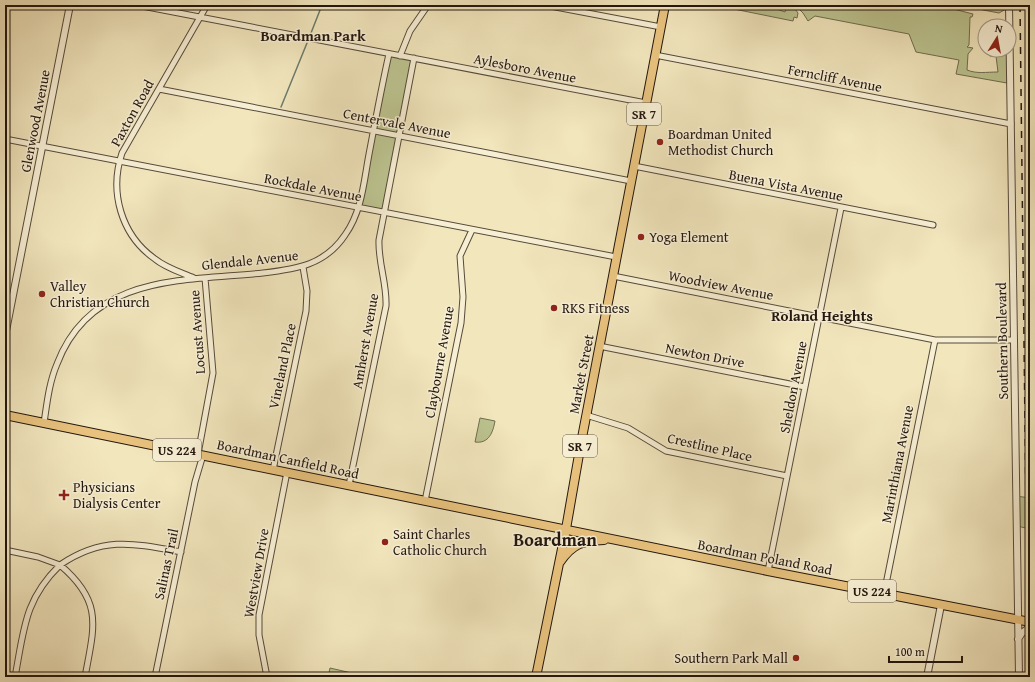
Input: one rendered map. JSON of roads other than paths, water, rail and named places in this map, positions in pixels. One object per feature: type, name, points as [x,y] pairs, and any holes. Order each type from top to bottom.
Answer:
[{"type":"main road","name":"Market Street","points":[[536,677],[566,529],[586,415],[665,5]]},
{"type":"main road","name":"Boardman Canfield Road","points":[[5,415],[566,529]]},
{"type":"main road","name":"Boardman Poland Road","points":[[566,529],[768,571],[1030,622]]},
{"type":"main road","points":[[559,564],[571,549],[580,543],[588,541],[618,540]]},
{"type":"street","name":"Glenwood Avenue","points":[[5,336],[70,5]]},
{"type":"street","points":[[136,5],[400,56],[410,31],[428,5]]},
{"type":"street","name":"Paxton Road","points":[[194,278],[155,260],[138,244],[128,230],[121,214],[117,197],[117,179],[122,153],[207,5]]},
{"type":"street","points":[[545,5],[661,27]]},
{"type":"street","name":"Southern Boulevard","points":[[1010,5],[1019,677]]},
{"type":"street","name":"Glendale Avenue","points":[[44,423],[49,392],[59,357],[73,334],[89,315],[109,300],[130,290],[149,285],[194,278],[303,267],[324,256],[339,244],[350,227],[359,208],[389,54]]},
{"type":"street","name":"Ferncliff Avenue","points":[[655,55],[1011,124]]},
{"type":"street","name":"Aylesboro Avenue","points":[[400,56],[646,104]]},
{"type":"street","name":"Amherst Avenue","points":[[349,485],[386,306],[386,285],[379,250],[384,213],[414,58]]},
{"type":"street","name":"Centervale Avenue","points":[[159,89],[631,181]]},
{"type":"street","name":"Rockdale Avenue","points":[[5,139],[616,257]]},
{"type":"street","name":"Buena Vista Avenue","points":[[634,166],[933,225]]},
{"type":"street","name":"Sheldon Avenue","points":[[768,571],[841,208]]},
{"type":"street","name":"Claybourne Avenue","points":[[425,501],[461,323],[463,297],[460,256],[472,230]]},
{"type":"street","name":"Vineland Place","points":[[273,470],[306,311],[307,292],[303,267]]},
{"type":"street","name":"Woodview Avenue","points":[[613,276],[935,340],[1014,340]]},
{"type":"street","name":"Locust Avenue","points":[[200,455],[213,373],[205,278]]},
{"type":"street","name":"Marinthiana Avenue","points":[[884,594],[935,340]]},
{"type":"street","name":"Newton Drive","points":[[600,346],[805,387]]},
{"type":"street","name":"Crestline Place","points":[[586,415],[628,428],[666,451],[787,476]]},
{"type":"street","name":"Salinas Trail","points":[[155,677],[200,455]]},
{"type":"street","name":"Westview Drive","points":[[267,677],[259,635],[259,615],[287,472]]},
{"type":"street","points":[[15,677],[25,622],[32,600],[46,578],[60,565],[85,550],[113,543],[136,544],[181,552]]},
{"type":"street","points":[[5,550],[44,558],[60,565],[80,583],[91,606],[93,632],[85,677]]},
{"type":"street","points":[[927,677],[941,604]]},
{"type":"street","points":[[1018,639],[1022,633],[1030,627]]},
{"type":"waterway","points":[[311,33],[322,5]]},
{"type":"waterway","points":[[281,107],[307,43]]},
{"type":"railway","points":[[1020,5],[1028,677]]},
{"type":"place","name":"Boardman United Methodist Church","points":[[660,142]]},
{"type":"place","name":"Yoga Element","points":[[641,237]]},
{"type":"place","name":"Valley Christian Church","points":[[42,294]]},
{"type":"place","name":"RKS Fitness","points":[[554,308]]},
{"type":"place","name":"Physicians Dialysis Center","points":[[64,495]]},
{"type":"place","name":"Saint Charles Catholic Church","points":[[385,542]]},
{"type":"place","name":"Southern Park Mall","points":[[796,658]]},
{"type":"district","name":"Boardman Park","points":[[313,35]]},
{"type":"district","name":"Roland Heights","points":[[822,315]]},
{"type":"district","name":"Boardman","points":[[555,539]]}]
